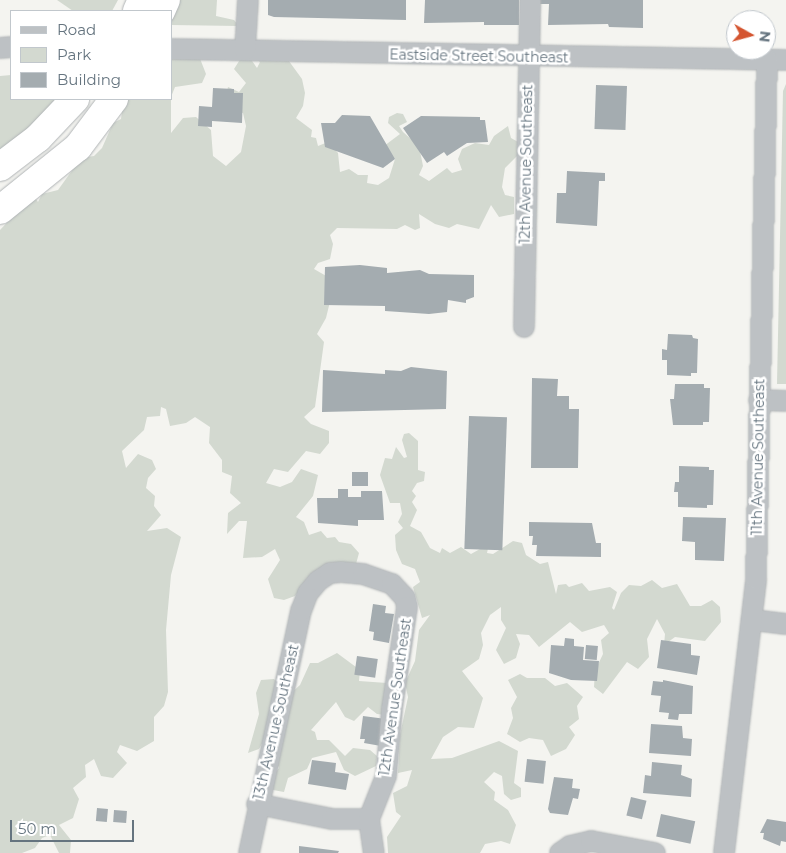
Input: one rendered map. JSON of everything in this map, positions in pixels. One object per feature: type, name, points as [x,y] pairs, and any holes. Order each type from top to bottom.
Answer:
[{"type":"highway","points":[[0,167],[38,138],[74,100]]},
{"type":"highway","points":[[0,210],[78,147],[113,100]]},
{"type":"street","points":[[245,50],[248,0]]},
{"type":"street","name":"12th Avenue Southeast","points":[[524,327],[530,0]]},
{"type":"street","name":"Eastside Street Southeast","points":[[172,49],[529,57],[777,60]]},
{"type":"street","name":"11th Avenue Southeast","points":[[724,853],[753,620],[759,400],[777,60]]},
{"type":"street","points":[[759,400],[786,401]]},
{"type":"street","name":"13th Avenue Southeast","points":[[249,853],[257,804],[292,648],[308,593],[330,573],[346,572],[392,584],[404,598]]},
{"type":"street","name":"12th Avenue Southeast","points":[[374,853],[369,819],[386,776],[392,709],[408,617],[404,598]]},
{"type":"street","points":[[753,620],[786,624]]},
{"type":"street","points":[[257,804],[332,819],[369,819]]},
{"type":"street","points":[[560,853],[570,846],[592,841],[655,853]]},
{"type":"green space","points":[[57,0],[118,0],[113,10],[72,10]]},
{"type":"green space","points":[[177,0],[217,0],[216,16],[234,20],[239,26],[172,25],[172,10]]},
{"type":"green space","points":[[172,46],[199,56],[206,74],[202,83],[175,87],[172,94]]},
{"type":"green space","points":[[253,55],[286,57],[302,79],[305,93],[303,106],[296,118],[312,130],[311,137],[316,138],[318,146],[328,142],[338,153],[340,172],[349,169],[358,175],[368,175],[367,183],[378,185],[389,178],[395,159],[380,149],[400,134],[388,123],[389,117],[397,113],[403,114],[407,122],[399,126],[403,132],[419,146],[423,166],[419,175],[429,181],[447,168],[452,173],[462,170],[458,159],[462,149],[475,143],[489,145],[494,136],[508,126],[511,138],[520,143],[520,153],[505,168],[502,187],[505,195],[514,197],[514,214],[499,217],[491,205],[479,229],[457,224],[449,228],[435,224],[419,214],[420,228],[415,230],[405,225],[397,229],[337,228],[330,235],[333,244],[330,259],[318,263],[314,269],[335,281],[326,318],[317,334],[324,342],[315,407],[304,417],[311,424],[329,431],[329,443],[320,454],[306,451],[288,472],[274,469],[266,483],[280,487],[292,482],[301,469],[318,475],[313,496],[296,517],[304,522],[309,535],[321,531],[327,538],[335,537],[339,542],[351,544],[359,553],[356,564],[325,571],[318,569],[295,596],[284,600],[274,598],[268,579],[280,560],[275,549],[262,557],[243,558],[247,521],[239,521],[227,534],[228,513],[241,503],[230,493],[232,476],[222,472],[222,460],[209,443],[210,427],[195,417],[186,423],[170,426],[166,409],[161,407],[160,416],[147,417],[144,430],[122,451],[126,468],[138,454],[152,460],[156,469],[148,478],[146,488],[155,496],[154,506],[161,515],[147,531],[167,528],[181,537],[171,575],[166,630],[168,692],[164,706],[154,717],[154,741],[137,751],[120,745],[117,752],[127,763],[113,778],[101,776],[94,759],[85,765],[86,777],[73,788],[79,799],[73,818],[59,825],[71,840],[70,853],[59,853],[50,835],[42,838],[35,848],[22,853],[0,853],[0,230],[18,211],[36,199],[38,202],[42,194],[58,190],[81,158],[94,156],[102,148],[113,123],[121,119],[123,104],[128,100],[171,100],[171,133],[183,118],[196,117],[211,130],[213,156],[226,166],[241,152],[246,126],[243,113],[230,112],[224,103],[228,87],[239,92],[246,83],[234,69],[241,58],[250,58],[257,68],[260,62]]},
{"type":"green space","points":[[10,75],[10,100],[74,100],[0,167],[0,76]]},
{"type":"green space","points":[[786,84],[786,384],[777,384],[783,91]]},
{"type":"green space","points":[[409,433],[418,441],[418,470],[425,472],[424,481],[417,483],[412,491],[416,496],[412,502],[417,510],[410,526],[421,532],[430,548],[440,553],[442,548],[450,553],[461,547],[471,554],[489,544],[487,553],[493,554],[513,541],[522,543],[526,555],[540,564],[548,562],[556,594],[558,585],[566,584],[569,587],[582,583],[589,591],[610,587],[617,592],[612,608],[614,610],[621,593],[629,585],[641,586],[652,580],[662,588],[677,584],[690,606],[701,606],[712,600],[720,607],[721,622],[705,641],[675,637],[664,645],[665,634],[657,619],[647,639],[649,657],[638,669],[627,662],[603,694],[594,687],[595,671],[603,654],[601,640],[609,633],[604,625],[582,632],[570,622],[539,647],[529,635],[516,634],[520,644],[516,658],[504,664],[496,650],[506,628],[501,620],[501,607],[490,615],[481,633],[483,645],[479,659],[462,671],[483,698],[474,728],[458,727],[443,737],[431,759],[452,758],[499,741],[518,751],[514,783],[521,788],[521,797],[511,800],[504,794],[502,776],[494,772],[484,782],[495,792],[494,800],[508,810],[516,825],[510,844],[501,841],[485,844],[480,853],[388,853],[387,837],[401,816],[396,812],[393,793],[407,786],[412,770],[398,773],[400,735],[408,697],[405,683],[415,661],[419,630],[430,615],[422,618],[413,587],[420,582],[415,569],[402,564],[396,550],[395,535],[403,528],[398,522],[402,514],[400,503],[390,503],[380,475],[385,458],[392,459],[396,447],[404,458],[407,457],[402,440],[404,434]]},
{"type":"green space","points":[[337,653],[360,670],[359,681],[387,683],[386,715],[377,714],[368,707],[354,721],[345,717],[336,702],[311,730],[315,732],[317,740],[329,740],[345,756],[353,748],[370,750],[377,756],[376,766],[355,776],[344,770],[336,752],[312,758],[307,769],[288,778],[284,792],[273,790],[269,781],[279,768],[266,736],[259,749],[248,753],[259,714],[256,693],[261,680],[274,679],[289,695],[300,685],[310,663],[318,663]]},
{"type":"green space","points":[[520,674],[527,678],[545,678],[555,686],[567,683],[583,697],[577,706],[579,719],[569,727],[575,735],[566,749],[551,756],[543,740],[529,738],[520,742],[507,734],[513,718],[511,708],[517,697],[508,680]]},
{"type":"building","points":[[268,0],[406,0],[406,20],[274,17],[268,15]]},
{"type":"building","points":[[425,0],[519,0],[519,25],[484,25],[484,22],[424,23]]},
{"type":"building","points":[[540,0],[643,0],[643,28],[609,27],[608,24],[548,25],[549,4],[540,4]]},
{"type":"building","points":[[596,85],[627,86],[625,130],[594,129]]},
{"type":"building","points":[[213,88],[234,89],[234,93],[243,93],[242,123],[212,121],[212,127],[198,126],[199,106],[212,107]]},
{"type":"building","points":[[342,115],[370,116],[395,159],[383,168],[325,147],[321,123],[335,123]]},
{"type":"building","points":[[421,116],[480,117],[480,120],[485,120],[488,142],[467,143],[447,156],[444,152],[427,163],[403,128]]},
{"type":"building","points":[[567,171],[605,173],[605,181],[599,181],[597,226],[556,223],[557,193],[566,193]]},
{"type":"building","points":[[360,265],[387,268],[387,273],[420,270],[429,274],[474,275],[474,297],[466,300],[466,303],[448,300],[447,312],[429,314],[385,311],[385,306],[324,305],[325,267]]},
{"type":"building","points":[[668,334],[692,335],[693,338],[698,339],[697,373],[691,373],[691,376],[667,375],[667,360],[662,360],[662,349],[667,350]]},
{"type":"building","points":[[411,367],[447,371],[446,409],[322,412],[323,370],[385,374],[385,370],[401,371]]},
{"type":"building","points":[[532,378],[558,379],[557,396],[569,396],[569,409],[579,409],[578,468],[531,468]]},
{"type":"building","points":[[675,384],[704,384],[704,388],[710,388],[709,422],[703,422],[703,425],[673,425],[670,399],[674,399]]},
{"type":"building","points":[[469,416],[507,417],[502,550],[464,549]]},
{"type":"building","points":[[679,466],[709,467],[709,470],[714,470],[713,505],[707,505],[707,508],[678,507],[678,492],[674,492],[675,482],[679,482]]},
{"type":"building","points":[[352,472],[368,472],[368,486],[352,486]]},
{"type":"building","points":[[338,489],[348,489],[348,497],[361,497],[361,491],[382,491],[384,520],[358,520],[358,526],[318,523],[317,498],[338,498]]},
{"type":"building","points":[[683,517],[726,518],[724,561],[695,560],[695,542],[682,541]]},
{"type":"building","points":[[529,522],[592,523],[596,543],[601,543],[601,557],[536,556],[537,545],[532,545],[533,536],[529,536]]},
{"type":"building","points":[[373,604],[386,606],[385,613],[394,614],[389,643],[373,640],[374,632],[369,631]]},
{"type":"building","points":[[565,638],[574,639],[574,646],[584,647],[583,660],[599,661],[597,681],[571,680],[549,673],[551,645],[564,646]]},
{"type":"building","points":[[661,640],[691,644],[691,655],[700,656],[697,675],[657,668]]},
{"type":"building","points":[[586,645],[598,646],[597,660],[585,659]]},
{"type":"building","points":[[357,656],[378,659],[375,678],[354,675]]},
{"type":"building","points":[[663,680],[693,686],[692,714],[679,714],[678,720],[668,719],[669,713],[659,712],[661,696],[651,695],[653,681],[663,682]]},
{"type":"building","points":[[363,716],[386,719],[381,746],[364,743],[365,739],[360,739]]},
{"type":"building","points":[[651,724],[682,726],[683,738],[692,739],[691,756],[649,753]]},
{"type":"building","points":[[527,759],[546,761],[543,784],[525,782]]},
{"type":"building","points":[[312,760],[336,763],[335,772],[349,774],[346,790],[308,784]]},
{"type":"building","points":[[652,762],[682,765],[681,775],[692,779],[691,797],[643,793],[645,775],[651,776]]},
{"type":"building","points":[[554,777],[573,779],[572,788],[580,789],[578,799],[573,798],[568,815],[550,813],[548,809]]},
{"type":"building","points":[[631,797],[647,801],[642,819],[626,815]]},
{"type":"building","points":[[97,808],[108,809],[107,822],[96,821]]},
{"type":"building","points":[[114,810],[127,811],[126,823],[113,822]]},
{"type":"building","points":[[661,814],[695,821],[690,844],[656,836]]},
{"type":"building","points":[[767,819],[786,822],[786,842],[781,841],[780,846],[763,839],[764,833],[760,833]]},
{"type":"building","points":[[299,846],[339,851],[338,853],[299,853]]}]
